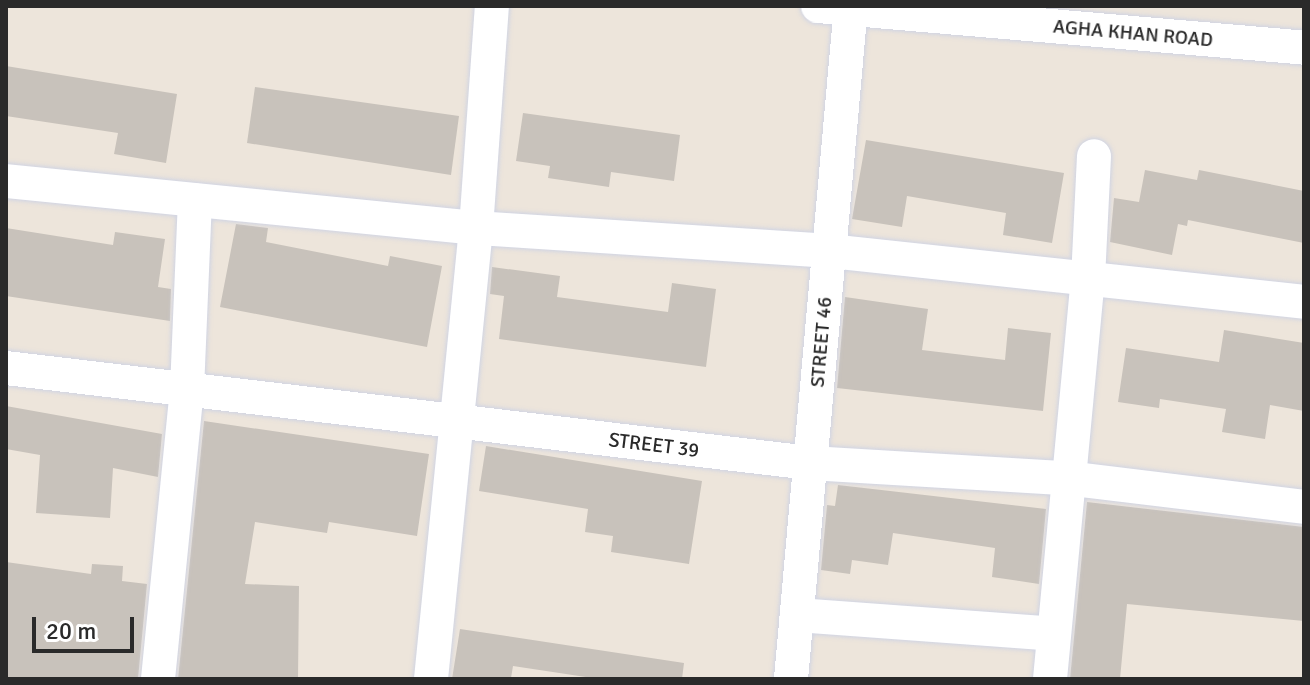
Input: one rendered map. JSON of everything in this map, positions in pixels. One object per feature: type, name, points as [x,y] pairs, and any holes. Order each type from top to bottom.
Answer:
[{"type":"street","points":[[431,679],[476,228],[492,6]]},
{"type":"street","name":"AGHA KHAN ROAD","points":[[840,7],[1304,48]]},
{"type":"street","name":"STREET 46","points":[[791,679],[829,251],[840,7]]},
{"type":"street","points":[[1050,679],[1066,478],[1088,279],[1094,156]]},
{"type":"street","points":[[6,181],[476,228],[829,251],[1304,302]]},
{"type":"street","points":[[158,679],[187,390],[195,200]]},
{"type":"street","name":"STREET 39","points":[[6,368],[810,463],[1066,478],[1304,507]]},
{"type":"street","points":[[797,615],[1053,634]]},
{"type":"building","points":[[6,66],[177,94],[166,163],[114,154],[118,133],[6,116]]},
{"type":"building","points":[[255,87],[459,116],[451,175],[247,143]]},
{"type":"building","points":[[523,113],[680,135],[674,181],[611,172],[609,187],[548,178],[550,166],[516,161]]},
{"type":"building","points":[[866,140],[1064,173],[1052,243],[1003,235],[1006,213],[907,196],[902,227],[852,219]]},
{"type":"building","points":[[1145,170],[1197,180],[1199,170],[1304,191],[1304,243],[1188,220],[1187,226],[1178,224],[1172,255],[1110,242],[1114,198],[1139,202]]},
{"type":"building","points":[[236,224],[268,228],[266,242],[388,266],[390,256],[442,266],[427,347],[220,307]]},
{"type":"building","points":[[6,228],[113,245],[115,232],[165,239],[158,287],[171,289],[170,321],[6,296]]},
{"type":"building","points":[[492,267],[560,276],[557,297],[668,312],[672,283],[716,289],[706,367],[499,339],[504,296],[490,294]]},
{"type":"building","points":[[845,297],[928,309],[922,350],[1005,360],[1008,328],[1051,333],[1043,411],[837,388]]},
{"type":"building","points":[[1224,330],[1304,343],[1304,411],[1270,405],[1265,439],[1222,432],[1226,409],[1160,399],[1159,408],[1118,402],[1126,348],[1219,362]]},
{"type":"building","points":[[6,406],[162,434],[158,477],[113,468],[110,518],[36,513],[40,455],[6,449]]},
{"type":"building","points":[[204,421],[429,454],[417,536],[329,522],[327,533],[255,522],[245,584],[299,586],[298,679],[178,679]]},
{"type":"building","points":[[486,446],[702,481],[689,564],[611,552],[613,536],[585,532],[588,509],[479,491]]},
{"type":"building","points":[[838,485],[1046,509],[1039,584],[992,577],[995,548],[893,533],[888,565],[852,560],[850,574],[821,570],[827,505],[835,506]]},
{"type":"building","points":[[1087,502],[1304,527],[1304,621],[1127,604],[1120,679],[1070,679]]},
{"type":"building","points":[[6,562],[91,574],[92,564],[123,566],[122,581],[147,584],[138,679],[6,679]]},
{"type":"building","points":[[460,629],[684,663],[682,679],[599,679],[513,666],[511,678],[452,679]]}]
